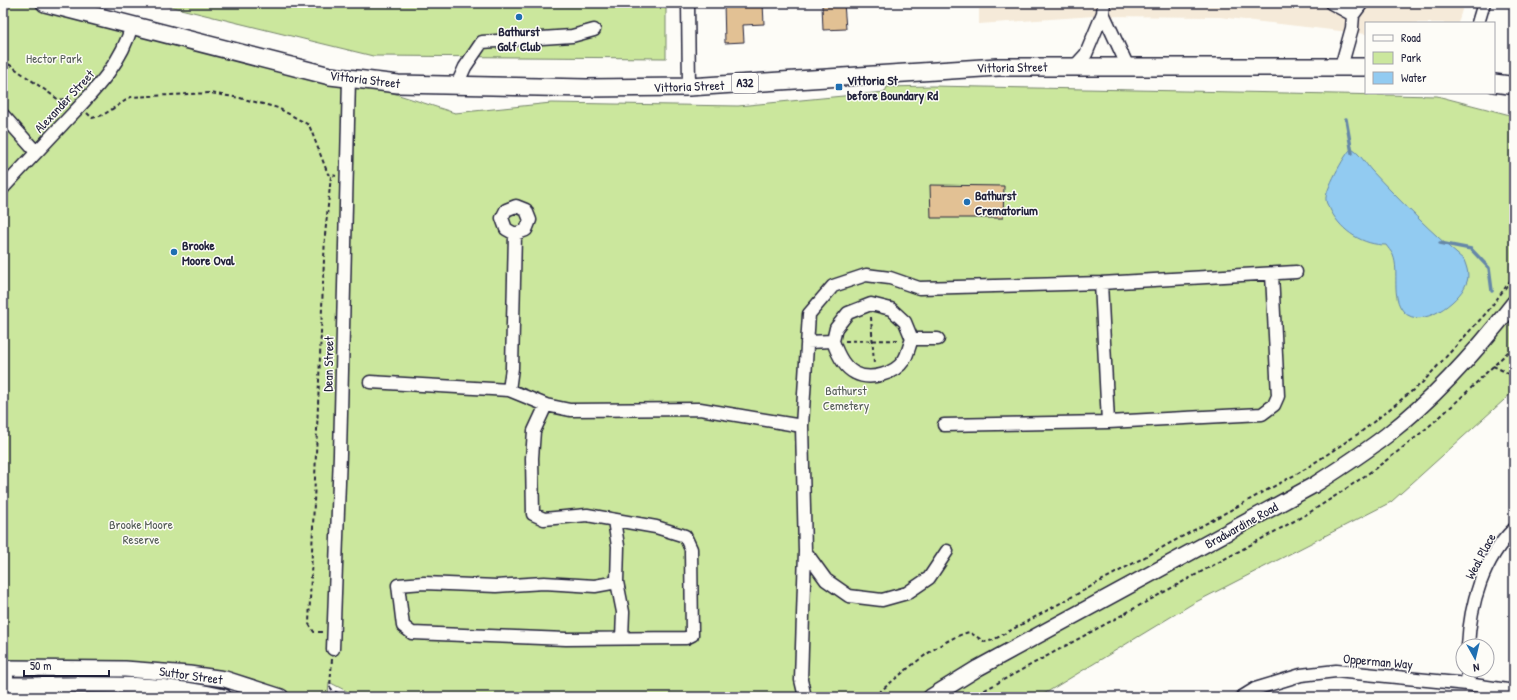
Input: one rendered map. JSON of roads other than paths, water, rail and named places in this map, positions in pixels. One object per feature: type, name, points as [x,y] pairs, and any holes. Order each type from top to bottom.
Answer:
[{"type":"highway","name":"Vittoria Street","points":[[45,3],[330,76],[398,84],[456,87],[689,87],[956,68],[1365,67]]},
{"type":"main road","name":"Bradwardine Road","points":[[939,695],[978,668],[1314,485],[1351,461],[1387,435],[1431,398],[1487,338],[1514,303]]},
{"type":"main road","name":"Suttor Street","points":[[5,668],[125,669],[189,674],[225,679],[281,697]]},
{"type":"main road","name":"Suttor Street","points":[[6,689],[145,686],[180,689],[224,697]]},
{"type":"street","points":[[688,3],[689,87]]},
{"type":"street","points":[[1331,3],[1353,15]]},
{"type":"street","points":[[1341,66],[1352,28],[1353,15],[1362,3]]},
{"type":"street","points":[[1478,22],[1484,3]]},
{"type":"street","points":[[1074,67],[1086,54],[1103,8]]},
{"type":"street","points":[[1103,8],[1128,67]]},
{"type":"street","name":"Alexander Street","points":[[3,188],[114,66],[127,41],[132,25]]},
{"type":"street","points":[[456,87],[465,67],[482,42],[572,36],[594,30]]},
{"type":"street","name":"Dean Street","points":[[333,649],[340,446],[348,79]]},
{"type":"street","points":[[3,115],[36,152]]},
{"type":"street","points":[[509,390],[512,368],[515,234]]},
{"type":"street","points":[[805,697],[801,680],[805,551],[802,426],[806,342],[809,314],[833,286],[866,274],[890,278],[919,288],[1101,283],[1296,272]]},
{"type":"street","points":[[944,425],[1108,422],[1262,414],[1274,406],[1278,396],[1272,274]]},
{"type":"street","points":[[1101,283],[1108,422]]},
{"type":"street","points":[[871,304],[891,309],[905,322],[912,339],[904,360],[891,373],[875,377],[855,374],[838,357],[833,341],[836,328],[848,313],[871,304]]},
{"type":"street","points":[[912,339],[938,339]]},
{"type":"street","points":[[806,342],[833,341]]},
{"type":"street","points":[[370,382],[509,390],[546,405],[570,410],[700,409],[802,426]]},
{"type":"street","points":[[546,405],[534,431],[532,458],[533,514],[544,519],[587,515],[656,527],[686,536],[691,549],[692,635],[686,638],[566,639],[412,633],[403,626],[398,585],[424,583],[496,586],[544,582],[595,586],[617,582]]},
{"type":"street","points":[[614,520],[618,546],[617,582],[623,612],[622,638]]},
{"type":"street","name":"Weal Place","points":[[1468,638],[1469,623],[1479,584],[1502,540],[1514,529]]},
{"type":"street","points":[[805,551],[826,580],[849,596],[882,600],[907,593],[929,578],[947,551]]},
{"type":"street","points":[[5,668],[6,689]]},
{"type":"street","name":"Opperman Way","points":[[1242,697],[1255,689],[1302,676],[1336,671],[1467,684],[1514,691]]},
{"type":"street","points":[[1467,678],[1467,684]]},
{"type":"water","points":[[1351,149],[1359,155],[1371,170],[1416,216],[1464,260],[1468,275],[1466,284],[1456,298],[1439,312],[1420,318],[1411,317],[1404,312],[1397,299],[1395,262],[1393,255],[1386,245],[1369,243],[1354,236],[1341,225],[1327,204],[1326,196],[1331,182]]},
{"type":"waterway","points":[[1346,119],[1352,153]]},
{"type":"waterway","points":[[1440,243],[1471,249],[1489,268],[1492,291]]},
{"type":"place","name":"Bathurst Golf Club","points":[[519,17]]},
{"type":"place","name":"Vittoria St before Boundary Rd","points":[[839,87]]},
{"type":"place","name":"Bathurst Crematorium","points":[[967,202]]},
{"type":"place","name":"Brooke Moore Oval","points":[[174,252]]},
{"type":"park label","name":"Hector Park","points":[[54,58]]},
{"type":"park label","name":"Bathurst Cemetery","points":[[846,398]]},
{"type":"park label","name":"Brooke Moore Reserve","points":[[141,532]]}]
